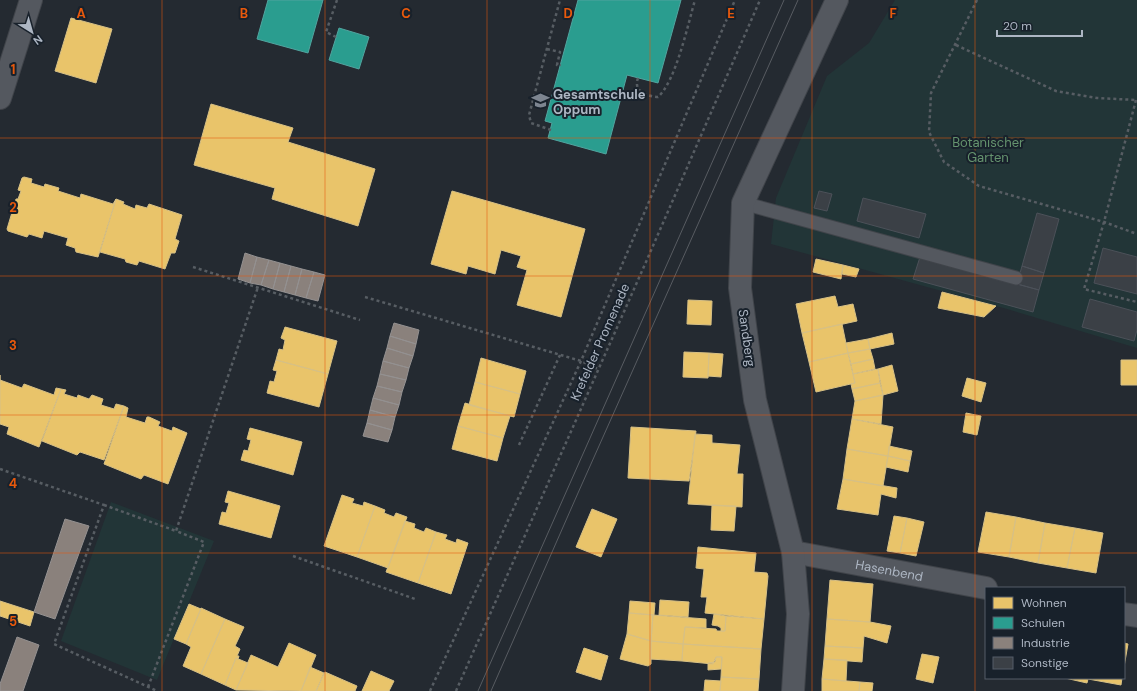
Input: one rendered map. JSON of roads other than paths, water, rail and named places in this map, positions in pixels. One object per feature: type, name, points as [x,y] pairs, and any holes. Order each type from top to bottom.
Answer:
[{"type":"street","points":[[0,98],[31,0]]},
{"type":"street","name":"Sandberg","points":[[793,691],[798,614],[793,552],[755,400],[740,288],[743,203],[837,0]]},
{"type":"street","name":"Hasenbend","points":[[793,552],[985,588]]},
{"type":"street","points":[[1125,614],[1137,616]]},
{"type":"lane","points":[[743,203],[1016,278]]},
{"type":"tram line","points":[[478,691],[784,0]]},
{"type":"tram line","points":[[491,691],[798,0]]},
{"type":"place","name":"Gesamtschule Oppum","points":[[540,101]]},
{"type":"park label","name":"Botanischer Garten","points":[[988,150]]}]
